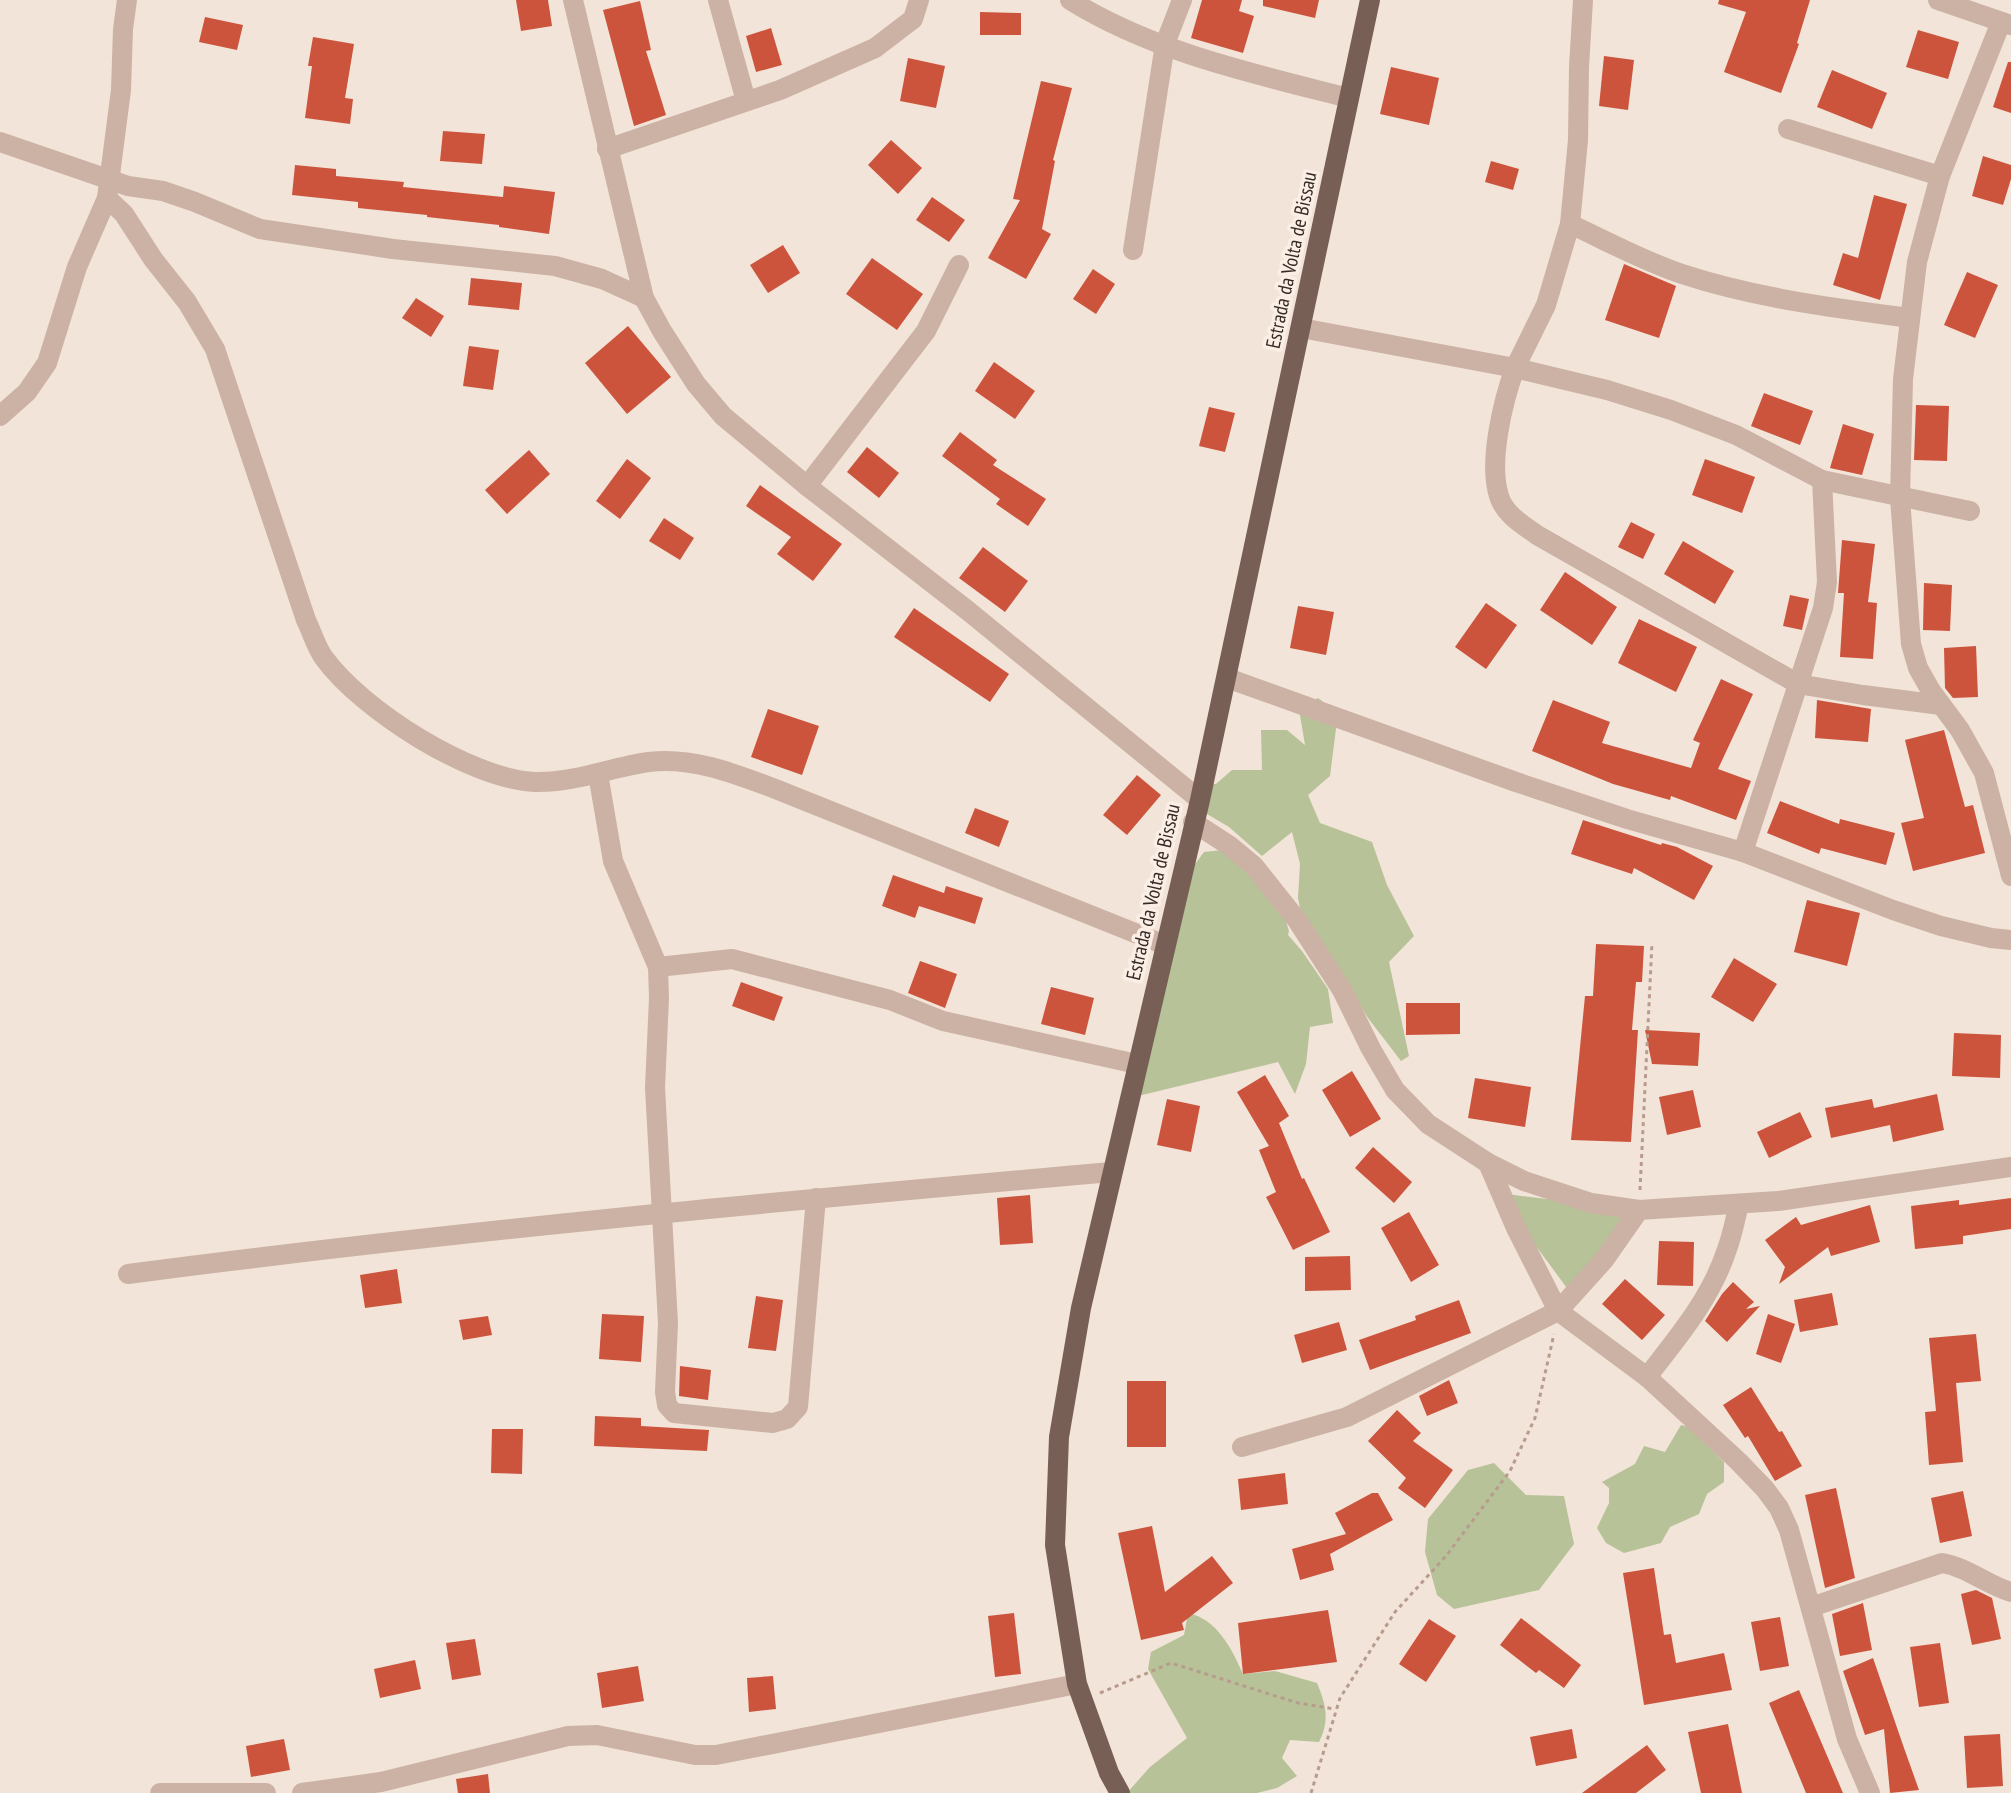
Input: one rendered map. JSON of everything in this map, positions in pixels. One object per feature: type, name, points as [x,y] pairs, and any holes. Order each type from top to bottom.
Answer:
[{"type":"main road","name":"Estrada da Volta de Bissau","points":[[1120,1793],[1079,1693],[1055,1545],[1059,1437],[1081,1308],[1227,678],[1370,0]]},
{"type":"street","points":[[0,416],[27,392],[47,363],[77,267],[107,188],[121,90],[127,0]]},
{"type":"street","points":[[573,0],[644,298],[689,373],[723,416],[1200,800]]},
{"type":"street","points":[[718,0],[746,101]]},
{"type":"street","points":[[607,149],[780,90],[875,48],[913,19],[919,0]]},
{"type":"street","points":[[1070,0],[1086,10],[1211,61],[1349,98]]},
{"type":"street","points":[[1133,250],[1165,44],[1182,0]]},
{"type":"street","points":[[1583,0],[1578,140],[1570,224],[1546,305],[1515,368],[1507,392],[1495,454],[1499,497],[1514,519],[1537,535],[1798,684],[1941,705]]},
{"type":"street","points":[[1938,0],[2006,24],[1940,176],[1917,262],[1903,379],[1900,498],[1911,644],[1918,668],[1967,741],[1984,773],[2011,876]]},
{"type":"street","points":[[1788,129],[1940,176]]},
{"type":"street","points":[[0,142],[107,188],[128,186],[163,191],[260,229],[393,249],[555,266],[602,279],[644,298]]},
{"type":"street","points":[[107,188],[153,259],[187,302],[215,349],[306,620],[323,656],[350,688],[383,715],[432,745],[494,772],[531,782],[552,782],[647,762],[691,763],[721,769],[1165,945]]},
{"type":"street","points":[[1570,224],[1633,254],[1710,283],[1816,305],[1910,318]]},
{"type":"street","points":[[807,486],[926,331],[959,265]]},
{"type":"street","points":[[1301,328],[1515,368],[1607,390],[1736,435],[1822,480],[1970,511]]},
{"type":"street","points":[[1743,852],[1823,608],[1827,582],[1822,480]]},
{"type":"street","points":[[1227,678],[1516,782],[1627,819],[1743,852],[1929,922],[2011,940]]},
{"type":"street","points":[[598,774],[615,869],[658,967],[655,1088],[668,1323],[665,1392],[667,1405],[674,1413],[773,1423],[787,1419],[798,1407],[816,1198]]},
{"type":"street","points":[[1193,822],[1254,866],[1297,920],[1328,966],[1395,1090],[1428,1124],[1488,1163],[1553,1192],[1591,1203],[1639,1210],[1778,1201],[2011,1167]]},
{"type":"street","points":[[658,967],[732,959],[890,1000],[943,1021],[1137,1064]]},
{"type":"street","points":[[1488,1163],[1516,1228],[1558,1311],[1647,1377],[1738,1461],[1779,1508],[1789,1530],[1847,1739],[1870,1793]]},
{"type":"street","points":[[128,1274],[293,1252],[662,1212],[1111,1172]]},
{"type":"street","points":[[1647,1377],[1711,1288],[1726,1253],[1739,1204]]},
{"type":"street","points":[[1242,1447],[1347,1417],[1558,1311],[1604,1260],[1639,1210]]},
{"type":"street","points":[[1811,1607],[1942,1563],[1955,1565],[1997,1588],[2011,1592]]},
{"type":"street","points":[[302,1793],[381,1782],[568,1736],[597,1735],[695,1755],[716,1755],[1079,1693]]},
{"type":"street","points":[[160,1793],[266,1793]]},
{"type":"path","points":[[1639,1210],[1652,943]]},
{"type":"path","points":[[1311,1793],[1340,1698],[1395,1612],[1446,1556],[1510,1471],[1535,1418],[1558,1311]]},
{"type":"path","points":[[1079,1693],[1171,1663],[1298,1703],[1337,1709]]},
{"type":"green space","points":[[1318,698],[1338,713],[1330,776],[1308,795],[1320,823],[1372,842],[1387,885],[1414,936],[1389,962],[1409,1056],[1401,1061],[1368,1018],[1301,914],[1298,898],[1300,864],[1292,832],[1262,856],[1229,827],[1207,814],[1202,805],[1207,784],[1216,784],[1232,770],[1262,770],[1261,730],[1287,730],[1305,745],[1299,709]]},
{"type":"green space","points":[[1222,850],[1240,859],[1281,906],[1288,935],[1328,989],[1333,1023],[1310,1027],[1306,1064],[1295,1094],[1278,1062],[1138,1096],[1193,867],[1204,852]]},
{"type":"green space","points":[[1506,1194],[1630,1209],[1575,1299],[1516,1219]]},
{"type":"green space","points":[[1681,1425],[1689,1427],[1724,1462],[1724,1482],[1707,1494],[1699,1514],[1670,1527],[1661,1543],[1624,1553],[1606,1543],[1597,1528],[1609,1503],[1609,1488],[1602,1482],[1635,1464],[1644,1446],[1665,1452]]},
{"type":"green space","points":[[1494,1463],[1526,1495],[1564,1496],[1574,1544],[1539,1590],[1454,1609],[1437,1595],[1425,1552],[1428,1519],[1468,1470]]},
{"type":"green space","points":[[1188,1613],[1215,1628],[1243,1674],[1275,1671],[1317,1683],[1326,1712],[1325,1727],[1319,1742],[1290,1740],[1282,1758],[1297,1776],[1277,1788],[1257,1793],[1127,1793],[1150,1767],[1187,1738],[1148,1669],[1151,1652],[1184,1635]]},
{"type":"building","points":[[516,0],[548,0],[552,26],[521,31]]},
{"type":"building","points":[[1202,0],[1242,0],[1239,11],[1254,16],[1243,53],[1191,38]]},
{"type":"building","points":[[1263,0],[1319,0],[1315,18],[1263,6]]},
{"type":"building","points":[[1719,0],[1810,0],[1799,44],[1781,93],[1724,72],[1746,12],[1718,4]]},
{"type":"building","points":[[640,1],[651,50],[646,51],[666,115],[634,126],[603,10]]},
{"type":"building","points":[[980,12],[1021,13],[1021,35],[980,35]]},
{"type":"building","points":[[205,17],[243,25],[237,50],[199,42]]},
{"type":"building","points":[[771,28],[782,65],[756,72],[746,36]]},
{"type":"building","points":[[1918,30],[1959,42],[1948,79],[1906,67]]},
{"type":"building","points":[[313,37],[354,44],[345,98],[353,99],[350,124],[305,118]]},
{"type":"building","points":[[1604,56],[1634,60],[1628,110],[1599,106]]},
{"type":"building","points":[[908,58],[945,66],[936,108],[900,101]]},
{"type":"building","points":[[2008,62],[2011,62],[2011,113],[1993,107]]},
{"type":"building","points":[[1391,67],[1439,78],[1429,125],[1380,114]]},
{"type":"building","points":[[1832,70],[1887,93],[1872,129],[1817,107]]},
{"type":"building","points":[[1041,81],[1072,88],[1053,160],[1042,229],[1051,234],[1026,279],[988,258],[1020,200],[1013,199]]},
{"type":"building","points":[[443,131],[485,134],[482,164],[440,161]]},
{"type":"building","points":[[891,140],[922,168],[898,194],[868,165]]},
{"type":"building","points":[[1983,156],[2011,165],[2011,179],[2003,205],[1972,196]]},
{"type":"building","points":[[1491,161],[1519,169],[1513,190],[1485,182]]},
{"type":"building","points":[[295,165],[336,169],[336,176],[404,182],[403,187],[503,197],[504,186],[555,192],[549,234],[358,208],[358,202],[292,195]]},
{"type":"building","points":[[1874,195],[1907,204],[1880,300],[1833,285],[1843,253],[1858,258]]},
{"type":"building","points":[[932,197],[965,220],[949,242],[916,220]]},
{"type":"building","points":[[783,245],[800,273],[768,293],[750,265]]},
{"type":"building","points":[[872,258],[923,294],[897,330],[846,294]]},
{"type":"building","points":[[1624,264],[1676,286],[1659,338],[1605,320]]},
{"type":"building","points":[[1093,269],[1115,284],[1096,314],[1073,299]]},
{"type":"building","points":[[1967,272],[1998,285],[1975,338],[1944,325]]},
{"type":"building","points":[[471,278],[522,283],[519,310],[468,305]]},
{"type":"building","points":[[416,298],[444,316],[431,337],[402,318]]},
{"type":"building","points":[[628,326],[671,377],[627,414],[585,363]]},
{"type":"building","points":[[469,346],[499,350],[493,390],[463,386]]},
{"type":"building","points":[[994,362],[1035,391],[1015,419],[975,391]]},
{"type":"building","points":[[1764,393],[1813,411],[1800,445],[1751,426]]},
{"type":"building","points":[[1916,405],[1949,406],[1947,461],[1914,460]]},
{"type":"building","points":[[1209,407],[1235,413],[1225,452],[1199,446]]},
{"type":"building","points":[[1843,424],[1874,434],[1862,475],[1830,468]]},
{"type":"building","points":[[960,432],[997,460],[993,465],[1046,499],[1028,526],[996,504],[1000,499],[942,456]]},
{"type":"building","points":[[867,447],[899,473],[879,498],[847,472]]},
{"type":"building","points":[[529,450],[550,474],[507,514],[485,490]]},
{"type":"building","points":[[627,459],[651,478],[620,519],[596,501]]},
{"type":"building","points":[[1705,459],[1755,477],[1742,513],[1692,495]]},
{"type":"building","points":[[760,485],[842,544],[813,581],[777,554],[791,537],[746,506]]},
{"type":"building","points":[[664,518],[694,538],[680,560],[649,541]]},
{"type":"building","points":[[1631,522],[1655,534],[1643,559],[1618,547]]},
{"type":"building","points":[[1842,540],[1875,544],[1868,602],[1877,603],[1873,659],[1840,657],[1844,593],[1838,593]]},
{"type":"building","points":[[1683,541],[1734,571],[1715,604],[1664,574]]},
{"type":"building","points":[[983,547],[1028,581],[1005,612],[959,578]]},
{"type":"building","points":[[1565,572],[1617,607],[1592,645],[1540,610]]},
{"type":"building","points":[[1924,583],[1952,585],[1950,631],[1923,630]]},
{"type":"building","points":[[1790,595],[1809,599],[1802,630],[1783,626]]},
{"type":"building","points":[[1486,603],[1517,625],[1486,669],[1455,647]]},
{"type":"building","points":[[1298,606],[1334,612],[1326,655],[1290,648]]},
{"type":"building","points":[[914,608],[1009,674],[990,702],[894,637]]},
{"type":"building","points":[[1639,619],[1697,647],[1676,692],[1618,663]]},
{"type":"building","points":[[1976,646],[1978,697],[1953,698],[1945,688],[1944,648]]},
{"type":"building","points":[[1721,679],[1753,694],[1718,769],[1751,781],[1736,820],[1671,796],[1670,800],[1613,784],[1532,751],[1553,700],[1610,722],[1602,743],[1691,768],[1700,743],[1693,740]]},
{"type":"building","points":[[1817,700],[1871,709],[1868,742],[1815,738]]},
{"type":"building","points":[[768,709],[819,726],[802,775],[751,757]]},
{"type":"building","points":[[1944,730],[1965,807],[1973,805],[1985,853],[1913,871],[1901,823],[1924,818],[1905,740]]},
{"type":"building","points":[[1137,775],[1161,795],[1127,835],[1103,815]]},
{"type":"building","points":[[1780,801],[1839,824],[1840,819],[1895,833],[1886,865],[1821,848],[1819,854],[1767,833]]},
{"type":"building","points":[[975,808],[1009,821],[999,847],[965,833]]},
{"type":"building","points":[[1583,820],[1661,845],[1677,847],[1713,866],[1694,900],[1634,868],[1632,874],[1571,854]]},
{"type":"building","points":[[893,875],[944,893],[946,886],[983,898],[975,924],[919,906],[915,918],[882,906]]},
{"type":"building","points":[[1807,900],[1860,913],[1847,966],[1794,952]]},
{"type":"building","points":[[1596,944],[1644,946],[1642,982],[1636,982],[1632,1030],[1638,1030],[1631,1142],[1571,1140],[1585,996],[1593,996]]},
{"type":"building","points":[[1734,958],[1777,984],[1753,1022],[1711,997]]},
{"type":"building","points":[[920,961],[957,974],[945,1008],[908,993]]},
{"type":"building","points":[[741,982],[783,997],[774,1021],[732,1006]]},
{"type":"building","points":[[1051,987],[1094,998],[1085,1035],[1041,1024]]},
{"type":"building","points":[[1406,1003],[1460,1003],[1460,1034],[1406,1035]]},
{"type":"building","points":[[1645,1030],[1700,1033],[1698,1066],[1652,1064]]},
{"type":"building","points":[[1954,1033],[2001,1035],[2000,1078],[1952,1076]]},
{"type":"building","points":[[1352,1071],[1381,1119],[1350,1137],[1322,1090]]},
{"type":"building","points":[[1265,1075],[1289,1116],[1279,1123],[1302,1179],[1330,1232],[1293,1250],[1266,1197],[1276,1192],[1259,1150],[1269,1146],[1237,1092]]},
{"type":"building","points":[[1475,1078],[1531,1087],[1525,1127],[1468,1118]]},
{"type":"building","points":[[1693,1090],[1701,1127],[1667,1135],[1659,1097]]},
{"type":"building","points":[[1937,1094],[1944,1130],[1893,1142],[1890,1125],[1831,1138],[1825,1108],[1872,1099],[1874,1108]]},
{"type":"building","points":[[1167,1099],[1200,1106],[1191,1152],[1157,1145]]},
{"type":"building","points":[[1800,1112],[1812,1137],[1769,1158],[1757,1132]]},
{"type":"building","points":[[1373,1147],[1412,1182],[1394,1203],[1355,1168]]},
{"type":"building","points":[[1030,1195],[1033,1243],[1000,1245],[997,1198]]},
{"type":"building","points":[[2011,1198],[2011,1229],[1963,1236],[1963,1244],[1915,1249],[1911,1206],[1959,1200],[1959,1205]]},
{"type":"building","points":[[1870,1205],[1880,1242],[1831,1256],[1828,1247],[1779,1284],[1785,1267],[1765,1240],[1796,1217],[1801,1225]]},
{"type":"building","points":[[1409,1212],[1439,1265],[1411,1282],[1381,1228]]},
{"type":"building","points":[[1659,1241],[1694,1242],[1693,1286],[1657,1285]]},
{"type":"building","points":[[1350,1256],[1351,1290],[1305,1291],[1305,1257]]},
{"type":"building","points":[[397,1269],[402,1303],[365,1308],[360,1275]]},
{"type":"building","points":[[1625,1279],[1665,1315],[1642,1340],[1602,1304]]},
{"type":"building","points":[[1733,1282],[1754,1302],[1746,1309],[1760,1306],[1727,1342],[1705,1321]]},
{"type":"building","points":[[1832,1293],[1838,1325],[1800,1332],[1794,1300]]},
{"type":"building","points":[[756,1296],[783,1300],[776,1351],[748,1348]]},
{"type":"building","points":[[1459,1300],[1471,1333],[1370,1370],[1359,1340],[1416,1320],[1415,1316]]},
{"type":"building","points":[[602,1314],[644,1316],[641,1362],[599,1359]]},
{"type":"building","points":[[1768,1314],[1795,1324],[1781,1363],[1756,1354]]},
{"type":"building","points":[[488,1316],[492,1335],[463,1340],[459,1320]]},
{"type":"building","points":[[1339,1322],[1347,1350],[1302,1363],[1294,1335]]},
{"type":"building","points":[[1976,1334],[1981,1381],[1956,1383],[1963,1462],[1929,1465],[1925,1412],[1936,1411],[1929,1338]]},
{"type":"building","points":[[680,1366],[711,1370],[708,1400],[679,1396]]},
{"type":"building","points":[[1449,1380],[1458,1403],[1427,1416],[1419,1396]]},
{"type":"building","points":[[1127,1381],[1166,1381],[1166,1447],[1127,1447]]},
{"type":"building","points":[[1751,1387],[1802,1466],[1775,1481],[1748,1436],[1745,1438],[1723,1405]]},
{"type":"building","points":[[1397,1410],[1421,1433],[1413,1441],[1453,1470],[1425,1508],[1398,1488],[1406,1478],[1368,1441]]},
{"type":"building","points":[[595,1416],[641,1418],[641,1426],[709,1430],[707,1451],[594,1446]]},
{"type":"building","points":[[492,1429],[523,1429],[522,1474],[491,1473]]},
{"type":"building","points":[[1285,1473],[1288,1504],[1241,1510],[1238,1479]]},
{"type":"building","points":[[1836,1488],[1855,1578],[1825,1588],[1805,1495]]},
{"type":"building","points":[[1963,1491],[1972,1536],[1940,1543],[1931,1498]]},
{"type":"building","points":[[1372,1493],[1378,1493],[1393,1520],[1330,1554],[1334,1570],[1300,1580],[1292,1549],[1346,1534],[1335,1513]]},
{"type":"building","points":[[1152,1526],[1165,1592],[1212,1556],[1233,1583],[1182,1623],[1184,1630],[1141,1640],[1118,1533]]},
{"type":"building","points":[[1654,1568],[1664,1635],[1671,1634],[1676,1663],[1724,1653],[1732,1690],[1644,1705],[1623,1573]]},
{"type":"building","points":[[1976,1590],[1992,1598],[2001,1639],[1972,1645],[1961,1594]]},
{"type":"building","points":[[1863,1603],[1872,1650],[1840,1656],[1832,1614]]},
{"type":"building","points":[[1328,1610],[1337,1662],[1243,1674],[1238,1623]]},
{"type":"building","points":[[1014,1613],[1021,1674],[995,1677],[988,1616]]},
{"type":"building","points":[[1780,1617],[1789,1666],[1760,1671],[1751,1622]]},
{"type":"building","points":[[1521,1618],[1581,1665],[1564,1688],[1539,1670],[1536,1673],[1500,1645]]},
{"type":"building","points":[[1429,1619],[1456,1636],[1426,1682],[1399,1664]]},
{"type":"building","points":[[475,1639],[481,1675],[452,1680],[446,1643]]},
{"type":"building","points":[[1940,1643],[1949,1703],[1919,1707],[1910,1647]]},
{"type":"building","points":[[1873,1658],[1919,1790],[1890,1793],[1884,1729],[1865,1735],[1843,1671]]},
{"type":"building","points":[[415,1660],[421,1689],[380,1698],[374,1669]]},
{"type":"building","points":[[638,1666],[644,1701],[602,1708],[597,1673]]},
{"type":"building","points":[[773,1676],[776,1709],[749,1712],[747,1678]]},
{"type":"building","points":[[1799,1690],[1843,1793],[1806,1793],[1769,1703]]},
{"type":"building","points":[[1728,1724],[1742,1793],[1701,1793],[1688,1732]]},
{"type":"building","points":[[1572,1729],[1577,1758],[1536,1766],[1530,1737]]},
{"type":"building","points":[[2000,1734],[2003,1786],[1967,1788],[1964,1736]]},
{"type":"building","points":[[284,1739],[290,1770],[251,1777],[246,1746]]},
{"type":"building","points":[[1647,1745],[1666,1770],[1636,1793],[1582,1793]]},
{"type":"building","points":[[488,1774],[490,1793],[458,1793],[456,1779]]}]
